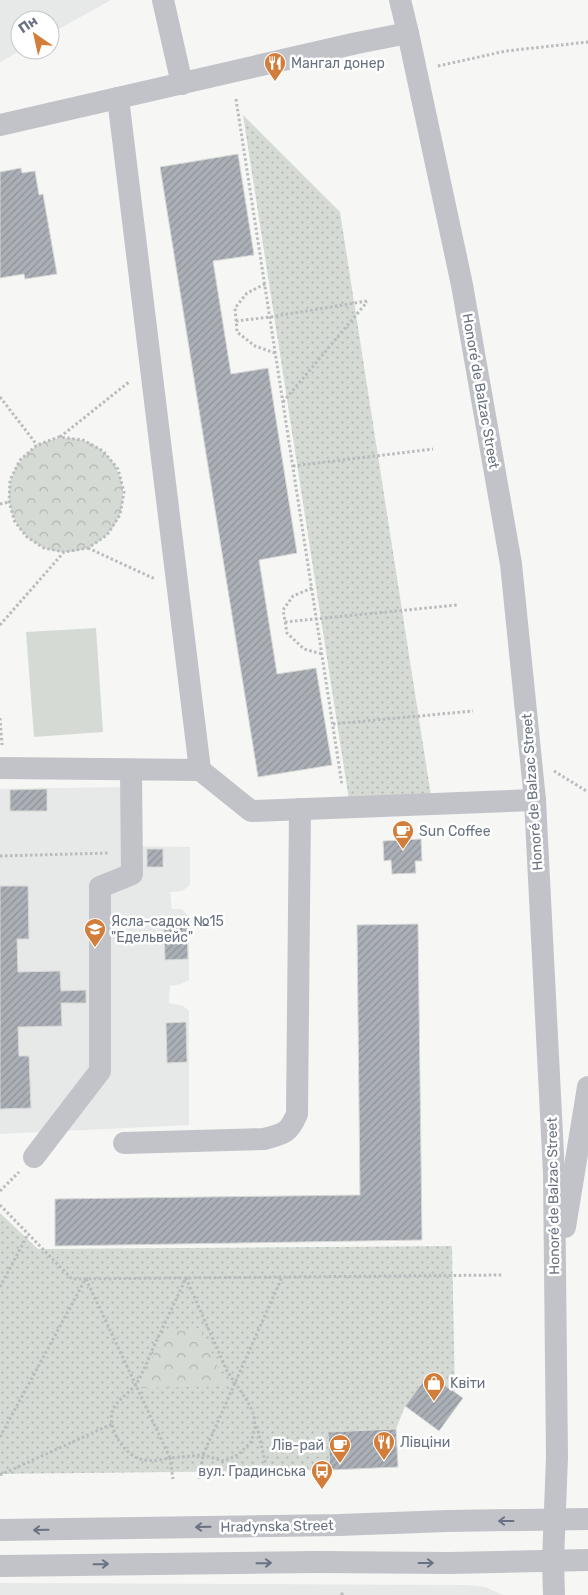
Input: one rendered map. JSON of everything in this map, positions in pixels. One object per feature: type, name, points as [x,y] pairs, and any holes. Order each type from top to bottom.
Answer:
[{"type":"street","points":[[163,0],[182,84]]},
{"type":"street","name":"Honoré de Balzac Street","points":[[400,0],[462,285],[511,564],[535,800],[554,1174],[557,1457],[553,1561],[554,1595]]},
{"type":"street","points":[[0,125],[408,33]]},
{"type":"street","points":[[118,98],[200,770]]},
{"type":"street","points":[[0,768],[200,770],[251,811],[535,800]]},
{"type":"street","points":[[34,1157],[100,1071],[100,887],[132,874],[131,770]]},
{"type":"street","points":[[124,1143],[264,1139],[280,1135],[291,1128],[297,1114],[300,809]]},
{"type":"street","points":[[555,1290],[588,1088]]},
{"type":"street","name":"Hradynska Street","points":[[0,1530],[588,1519]]},
{"type":"street","points":[[0,1566],[588,1560]]},
{"type":"path","points":[[437,66],[506,51],[588,42]]},
{"type":"path","points":[[236,99],[346,808]]},
{"type":"path","points":[[265,284],[246,293],[235,308],[237,332],[255,346],[275,352]]},
{"type":"path","points":[[236,320],[270,317],[367,301],[283,402]]},
{"type":"path","points":[[59,437],[83,440],[103,451],[118,469],[124,492],[120,515],[107,535],[88,548],[64,552],[44,548],[27,537],[15,522],[9,502],[10,480],[20,460],[37,445],[59,437],[123,385],[151,369]]},
{"type":"path","points":[[0,397],[37,445]]},
{"type":"path","points":[[293,466],[433,449]]},
{"type":"path","points":[[0,504],[9,502]]},
{"type":"path","points":[[88,548],[178,590]]},
{"type":"path","points":[[0,625],[64,552]]},
{"type":"path","points":[[312,588],[293,596],[283,610],[288,633],[304,649],[322,654]]},
{"type":"path","points":[[285,622],[457,605]]},
{"type":"path","points":[[333,724],[473,711]]},
{"type":"path","points":[[554,771],[588,792]]},
{"type":"path","points":[[0,856],[132,852]]},
{"type":"path","points":[[0,1205],[72,1280],[502,1275]]},
{"type":"path","points":[[0,1287],[28,1234]]},
{"type":"path","points":[[199,1479],[203,1455],[282,1277]]},
{"type":"path","points":[[186,1278],[136,1384],[124,1399],[116,1404],[112,1413],[112,1424],[116,1434],[127,1451],[138,1459],[154,1461],[203,1455],[224,1461],[238,1455],[251,1442],[255,1428],[254,1415]]},
{"type":"path","points":[[186,1278],[227,1371],[248,1402],[254,1415],[270,1479]]},
{"type":"path","points":[[86,1279],[170,1458],[173,1480]]},
{"type":"path","points":[[0,1437],[86,1279]]},
{"type":"path","points":[[0,1475],[112,1424]]},
{"type":"shaded area","points":[[0,0],[111,0],[60,28],[60,10],[10,10],[10,57],[0,62]]},
{"type":"shaded area","name":"Ясла-садок №15 \"Едельвейс\"","points":[[121,787],[124,846],[190,847],[190,885],[182,891],[170,892],[172,909],[182,909],[189,917],[189,980],[170,986],[169,1003],[183,1006],[189,1011],[189,1125],[0,1134],[0,789]]},
{"type":"shaded area","points":[[0,1583],[467,1585],[485,1587],[503,1595],[0,1595]]},
{"type":"green space","points":[[243,115],[340,212],[431,796],[349,800]]},
{"type":"green space","points":[[66,438],[88,442],[106,455],[119,473],[123,495],[119,517],[106,535],[88,548],[66,552],[44,548],[26,535],[13,517],[9,495],[13,473],[26,455],[44,442]]},
{"type":"green space","points":[[96,628],[103,732],[34,737],[26,632]]},
{"type":"green space","points":[[0,1213],[38,1249],[452,1246],[455,1393],[429,1374],[405,1406],[396,1429],[329,1432],[330,1470],[0,1474]]},
{"type":"green space","points":[[201,1328],[226,1386],[138,1388],[164,1333]]},
{"type":"building","points":[[238,154],[254,255],[213,261],[231,374],[268,368],[297,553],[259,560],[277,674],[316,668],[332,765],[258,777],[160,167]]},
{"type":"building","points":[[21,168],[22,173],[35,171],[39,195],[43,194],[57,274],[25,279],[24,274],[0,278],[0,172]]},
{"type":"building","points":[[47,789],[47,811],[10,811],[10,790]]},
{"type":"building","name":"Sun Coffee","points":[[421,839],[422,861],[415,861],[416,873],[392,874],[391,860],[384,861],[383,841]]},
{"type":"building","points":[[147,849],[163,849],[163,867],[147,867]]},
{"type":"building","points":[[0,886],[28,886],[29,939],[17,939],[18,972],[60,971],[61,991],[86,990],[86,1003],[61,1003],[62,1026],[18,1027],[19,1056],[29,1056],[31,1108],[0,1109]]},
{"type":"building","points":[[418,924],[422,1240],[55,1246],[55,1199],[360,1195],[357,925]]},
{"type":"building","points":[[187,925],[188,959],[165,960],[164,926]]},
{"type":"building","points":[[186,1022],[187,1062],[167,1063],[166,1023]]},
{"type":"building","name":"Kвіти","points":[[429,1374],[463,1398],[439,1431],[405,1406]]},
{"type":"building","points":[[396,1429],[398,1467],[330,1470],[328,1432]]},
{"type":"place","name":"Мангал донер","points":[[275,82]]},
{"type":"place","name":"Sun Coffee","points":[[403,850]]},
{"type":"place","name":"Ясла-садок №15 \"Едельвейс\"","points":[[95,948]]},
{"type":"place","name":"Kвіти","points":[[434,1402]]},
{"type":"place","name":"Лівціни","points":[[384,1461]]},
{"type":"place","name":"Лів-рай","points":[[340,1464]]},
{"type":"place","name":"вул. Градинська","points":[[322,1490]]}]
